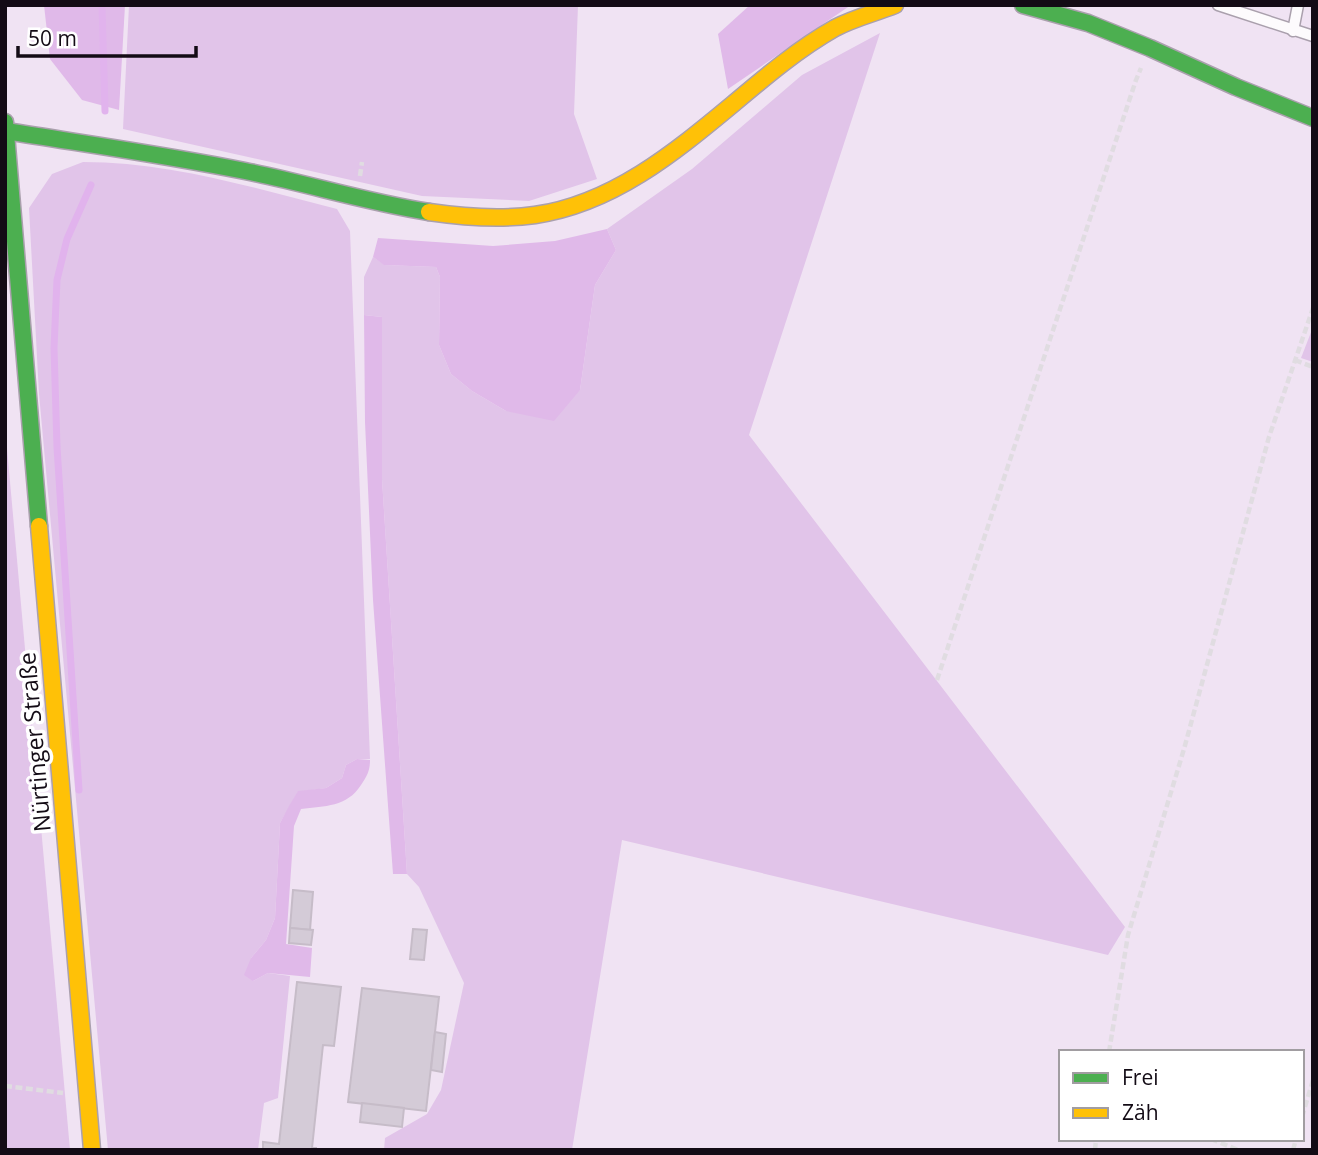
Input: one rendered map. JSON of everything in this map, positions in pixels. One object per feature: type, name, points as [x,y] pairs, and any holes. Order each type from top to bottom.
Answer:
[{"type":"street","points":[[6,131],[192,160],[442,215],[497,218],[539,214],[574,206],[625,183],[676,151],[775,70],[833,29],[895,5]]},
{"type":"street","points":[[1024,5],[1088,23],[1313,118]]},
{"type":"street","name":"Nürtinger Straße","points":[[5,122],[92,1150]]},
{"type":"lane","points":[[1218,5],[1313,36]]},
{"type":"lane","points":[[1293,31],[1298,5]]},
{"type":"path","points":[[937,680],[1136,80]]},
{"type":"path","points":[[1109,1050],[1128,935],[1187,736],[1269,438],[1313,307]]},
{"type":"path","points":[[1295,360],[1313,367]]},
{"type":"path","points":[[1304,1110],[1313,1080]]},
{"type":"path","points":[[5,1086],[88,1096]]},
{"type":"path","points":[[1216,1141],[1238,1150]]},
{"type":"shaded area","points":[[44,5],[125,5],[119,110],[82,100],[50,59]]},
{"type":"shaded area","points":[[129,5],[578,5],[574,114],[597,179],[529,201],[422,196],[123,129]]},
{"type":"shaded area","points":[[750,5],[851,5],[728,89],[718,34]]},
{"type":"shaded area","points":[[880,33],[749,435],[1125,927],[1108,955],[622,840],[572,1150],[384,1150],[385,1138],[427,1114],[441,1090],[464,983],[419,887],[407,874],[382,479],[382,317],[364,315],[364,277],[373,257],[385,265],[436,267],[440,277],[439,345],[451,374],[472,391],[506,411],[580,390],[595,285],[616,250],[607,229],[692,169],[802,75]]},
{"type":"shaded area","points":[[83,162],[180,171],[337,209],[350,231],[370,759],[357,759],[346,765],[342,778],[326,788],[298,792],[280,823],[275,918],[266,940],[251,958],[253,981],[268,973],[290,976],[278,1098],[264,1103],[258,1150],[108,1150],[39,394],[29,208],[52,174]]},
{"type":"shaded area","points":[[607,229],[616,250],[595,285],[580,390],[554,421],[506,411],[472,391],[451,374],[439,345],[440,277],[436,267],[384,265],[373,257],[378,238],[493,246],[555,241]]},
{"type":"shaded area","points":[[364,315],[382,317],[382,479],[407,874],[393,874],[373,600],[365,422]]},
{"type":"shaded area","points":[[1313,327],[1313,362],[1301,358]]},
{"type":"shaded area","points":[[6,437],[70,1150],[5,1150]]},
{"type":"shaded area","points":[[357,759],[370,760],[370,764],[366,776],[355,792],[335,804],[301,809],[294,826],[286,944],[312,948],[310,977],[268,973],[253,981],[244,975],[251,958],[266,940],[275,918],[280,823],[298,791],[326,788],[342,778],[346,765]]},
{"type":"building","points":[[293,890],[313,892],[310,930],[290,928]]},
{"type":"building","points":[[290,928],[313,930],[311,945],[289,943]]},
{"type":"building","points":[[413,929],[427,930],[424,960],[410,959]]},
{"type":"building","points":[[297,982],[341,987],[334,1046],[323,1045],[312,1148],[316,1150],[263,1150],[263,1142],[279,1144]]},
{"type":"building","points":[[362,988],[439,997],[426,1111],[348,1102]]},
{"type":"building","points":[[435,1032],[446,1034],[442,1072],[431,1070]]},
{"type":"building","points":[[362,1103],[404,1108],[402,1127],[360,1122]]},
{"type":"waterway","points":[[102,5],[105,111]]},
{"type":"waterway","points":[[79,790],[57,447],[54,348],[57,280],[67,239],[91,185]]},
{"type":"traffic: fast","points":[[1023,5],[1088,23],[1313,118]]},
{"type":"traffic: fast","points":[[5,122],[39,526]]},
{"type":"traffic: fast","points":[[6,131],[215,165],[429,212]]},
{"type":"traffic: slow","points":[[429,212],[482,217],[522,217],[563,209],[590,200],[616,188],[665,158],[821,36],[850,21],[895,5]]},
{"type":"traffic: slow","points":[[39,526],[92,1150]]}]
